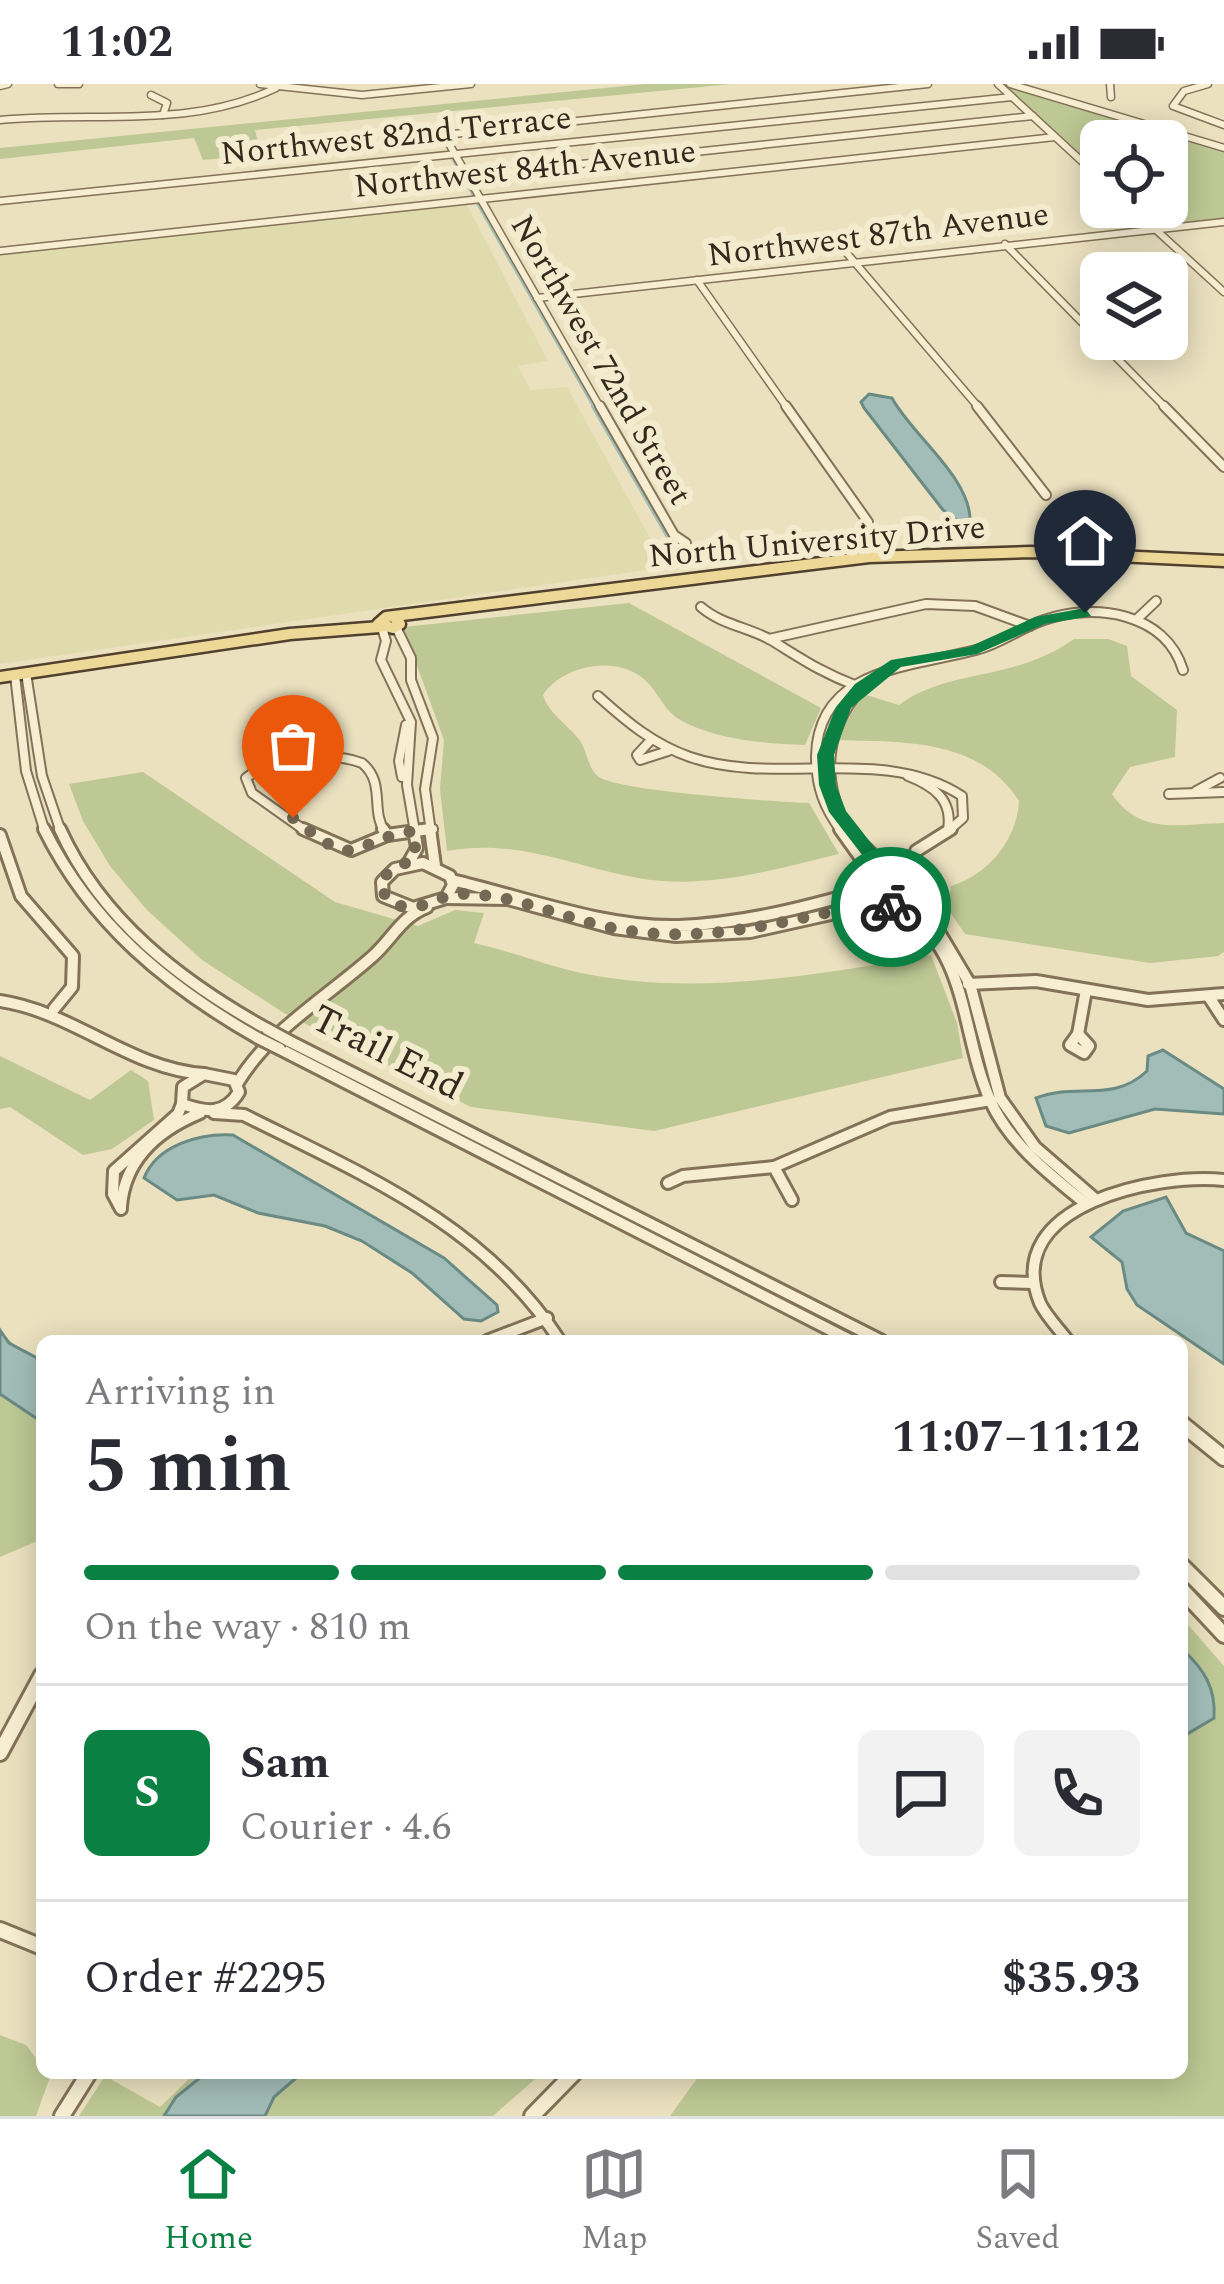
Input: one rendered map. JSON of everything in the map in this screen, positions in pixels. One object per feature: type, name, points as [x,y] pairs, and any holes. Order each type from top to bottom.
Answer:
[{"type":"main road","name":"North University Drive","points":[[0,677],[290,634],[399,626],[433,611],[488,603],[633,592],[857,564],[984,555],[1224,564]]},
{"type":"street","points":[[58,84],[79,84]]},
{"type":"street","points":[[260,84],[330,94],[417,92],[471,84]]},
{"type":"street","points":[[330,94],[338,84]]},
{"type":"street","name":"Northwest 72nd Street","points":[[686,543],[674,535],[445,133],[928,84]]},
{"type":"street","points":[[998,84],[1080,159]]},
{"type":"street","points":[[1010,84],[1224,148]]},
{"type":"street","points":[[1110,84],[1111,97]]},
{"type":"street","points":[[1177,84],[1189,88]]},
{"type":"street","points":[[1208,84],[1180,94],[1176,109],[1224,125]]},
{"type":"street","points":[[0,120],[229,108],[276,88]]},
{"type":"street","points":[[417,92],[425,106]]},
{"type":"street","points":[[151,95],[167,103],[163,115]]},
{"type":"street","name":"Northwest 82nd Terrace","points":[[0,202],[1012,97]]},
{"type":"street","points":[[97,126],[105,113]]},
{"type":"street","points":[[469,176],[1033,116]]},
{"type":"street","points":[[21,117],[25,131]]},
{"type":"street","name":"Northwest 84th Avenue","points":[[0,251],[1055,136]]},
{"type":"street","name":"Northwest 87th Avenue","points":[[1188,225],[1224,222]]},
{"type":"street","points":[[1154,228],[1224,292]]},
{"type":"street","name":"Northwest 87th Avenue","points":[[537,298],[1154,228]]},
{"type":"street","points":[[833,237],[1046,495]]},
{"type":"street","points":[[1005,244],[1224,467]]},
{"type":"street","points":[[698,280],[868,522]]},
{"type":"street","points":[[1136,620],[1156,602]]},
{"type":"street","points":[[769,639],[926,604],[975,606],[1030,626]]},
{"type":"street","points":[[701,607],[716,620],[769,639],[805,666],[856,686]]},
{"type":"street","points":[[880,903],[873,884],[827,813],[821,772],[836,720],[856,686],[896,663],[992,646],[1030,626],[1073,614],[1136,620],[1173,642],[1183,670]]},
{"type":"street","points":[[381,625],[386,641],[381,660],[402,699],[412,739],[407,785]]},
{"type":"street","points":[[399,626],[433,738],[425,789]]},
{"type":"street","name":"Trail End","points":[[21,674],[45,789],[81,867],[152,950],[262,1034],[853,1335]]},
{"type":"street","points":[[598,696],[613,715],[668,751],[736,769],[888,771],[920,780],[941,794],[951,812],[947,833],[916,851]]},
{"type":"street","points":[[402,699],[418,697]]},
{"type":"street","points":[[424,711],[425,789],[435,866]]},
{"type":"street","points":[[401,922],[393,904],[383,896],[382,882],[408,864],[417,848],[399,761],[406,713]]},
{"type":"street","points":[[650,741],[637,755],[640,760],[668,751]]},
{"type":"street","points":[[386,835],[377,820],[378,784],[363,761],[332,755],[262,766],[245,778],[252,793],[336,851],[362,851],[386,835],[433,829]]},
{"type":"street","points":[[408,767],[424,767]]},
{"type":"street","points":[[0,1001],[54,1009],[171,1072],[211,1073],[244,1066],[378,952],[401,922],[446,898],[510,895],[614,928],[676,935],[750,932],[880,903],[903,908],[921,902],[926,895],[922,883],[891,873],[847,829],[821,772]]},
{"type":"street","points":[[1169,794],[1223,783]]},
{"type":"street","points":[[0,835],[21,896],[73,956],[72,987],[54,1009]]},
{"type":"street","points":[[408,864],[435,866],[452,880],[616,919],[697,926],[770,917],[873,884],[891,873]]},
{"type":"street","points":[[446,898],[452,880]]},
{"type":"street","points":[[921,902],[964,985],[995,1099],[1024,1150],[1089,1201]]},
{"type":"street","points":[[393,904],[427,907]]},
{"type":"street","points":[[903,908],[931,936],[964,985]]},
{"type":"street","points":[[964,985],[1036,981],[1148,1000],[1224,994]]},
{"type":"street","points":[[1078,1034],[1086,990]]},
{"type":"street","points":[[1209,998],[1224,1020]]},
{"type":"street","points":[[244,1066],[237,1090],[244,1115]]},
{"type":"street","points":[[171,1072],[181,1097],[178,1114],[114,1171],[112,1193],[121,1209],[120,1185],[128,1168],[178,1123],[207,1113],[237,1090]]},
{"type":"street","points":[[211,1073],[237,1090]]},
{"type":"street","points":[[181,1097],[211,1073]]},
{"type":"street","points":[[181,1097],[207,1113],[244,1115],[442,1221],[506,1272],[557,1335]]},
{"type":"street","points":[[668,1183],[683,1176],[774,1167],[890,1117],[995,1099]]},
{"type":"street","points":[[774,1167],[792,1200]]},
{"type":"street","points":[[1062,1335],[1046,1317],[1034,1283],[1040,1250],[1089,1201],[1156,1175],[1224,1180]]},
{"type":"street","points":[[1001,1282],[1034,1283]]},
{"type":"street","points":[[503,1335],[547,1318]]},
{"type":"street","points":[[1188,1429],[1224,1458]]},
{"type":"street","points":[[1188,1572],[1224,1608]]},
{"type":"street","points":[[1188,1596],[1224,1635]]},
{"type":"street","points":[[0,1753],[36,1686]]},
{"type":"street","points":[[0,1930],[36,1945]]},
{"type":"street","points":[[62,2116],[85,2079]]},
{"type":"street","points":[[532,2116],[568,2079]]},
{"type":"shaded area","points":[[466,203],[548,361],[518,366],[531,390],[567,387],[666,567],[0,664],[0,253]]},
{"type":"green space","points":[[645,84],[732,84],[255,130],[261,154],[203,160],[194,138],[0,159],[0,148]]},
{"type":"green space","points":[[1004,85],[1117,120],[1080,120],[1080,154]]},
{"type":"green space","points":[[1188,142],[1224,153],[1224,219],[1188,223]]},
{"type":"green space","points":[[629,603],[821,708],[805,745],[744,740],[679,719],[649,684],[624,668],[578,670],[552,684],[543,695],[581,742],[595,773],[612,782],[666,791],[809,803],[839,854],[689,882],[638,878],[497,848],[447,851],[440,789],[444,740],[403,627]]},
{"type":"green space","points":[[1074,639],[1108,639],[1127,646],[1131,676],[1177,710],[1175,757],[1130,767],[1112,794],[1148,822],[1224,823],[1224,952],[1218,956],[1150,963],[965,934],[948,909],[951,886],[977,874],[998,854],[1013,829],[1019,801],[1002,780],[961,755],[913,744],[836,740],[863,694],[899,705],[939,685],[1028,662]]},
{"type":"green space","points":[[143,772],[335,902],[418,926],[455,910],[484,913],[474,943],[581,973],[624,980],[712,983],[800,976],[931,955],[957,1023],[963,1058],[654,1131],[471,1107],[284,1013],[202,960],[147,910],[110,866],[83,821],[69,784]]},
{"type":"green space","points":[[0,1056],[90,1100],[131,1070],[148,1081],[154,1120],[112,1149],[83,1155],[10,1107],[0,1109]]},
{"type":"green space","points":[[0,1331],[36,1365],[36,1542],[0,1557]]},
{"type":"green space","points":[[1188,1625],[1224,1666],[1224,2116],[670,2116],[697,2079],[1188,2079]]},
{"type":"green space","points":[[0,2035],[26,2045],[36,2058],[36,2079],[49,2079],[36,2116],[0,2116]]},
{"type":"green space","points":[[103,2079],[160,2107],[189,2079],[535,2079],[493,2116],[79,2116]]},
{"type":"water","points":[[869,394],[892,398],[950,471],[970,519],[957,520],[943,510],[864,408],[861,402]]},
{"type":"water","points":[[1163,1050],[1224,1089],[1224,1114],[1155,1109],[1069,1133],[1046,1126],[1036,1098],[1120,1087],[1147,1071],[1148,1056]]},
{"type":"water","points":[[233,1135],[444,1258],[497,1305],[498,1312],[481,1321],[464,1319],[412,1273],[362,1241],[325,1226],[258,1213],[214,1195],[177,1200],[144,1178],[159,1157],[181,1143]]},
{"type":"water","points":[[1166,1197],[1186,1233],[1224,1251],[1224,1364],[1188,1335],[1137,1305],[1127,1289],[1122,1262],[1091,1237],[1123,1211]]},
{"type":"water","points":[[0,1330],[9,1343],[36,1357],[36,1418],[0,1394]]},
{"type":"water","points":[[1188,1655],[1207,1680],[1214,1718],[1188,1733]]},
{"type":"water","points":[[198,2079],[295,2079],[274,2097],[265,2116],[164,2116],[176,2097]]},
{"type":"waterway","points":[[443,157],[452,156],[474,195]]},
{"type":"waterway","points":[[477,201],[596,409]]},
{"type":"waterway","points":[[594,406],[676,549]]},
{"type":"way so far","points":[[293,818],[328,848],[345,853],[370,848],[386,835],[415,831],[415,857],[386,875],[381,886],[387,900],[405,908],[427,907],[466,894],[532,904],[614,928],[699,935],[750,932],[871,903],[891,907]]},
{"type":"route","points":[[891,907],[918,904],[927,890],[916,878],[879,865],[838,812],[827,785],[826,755],[844,707],[860,687],[896,663],[972,651],[1009,639],[1041,620],[1085,613]]}]
